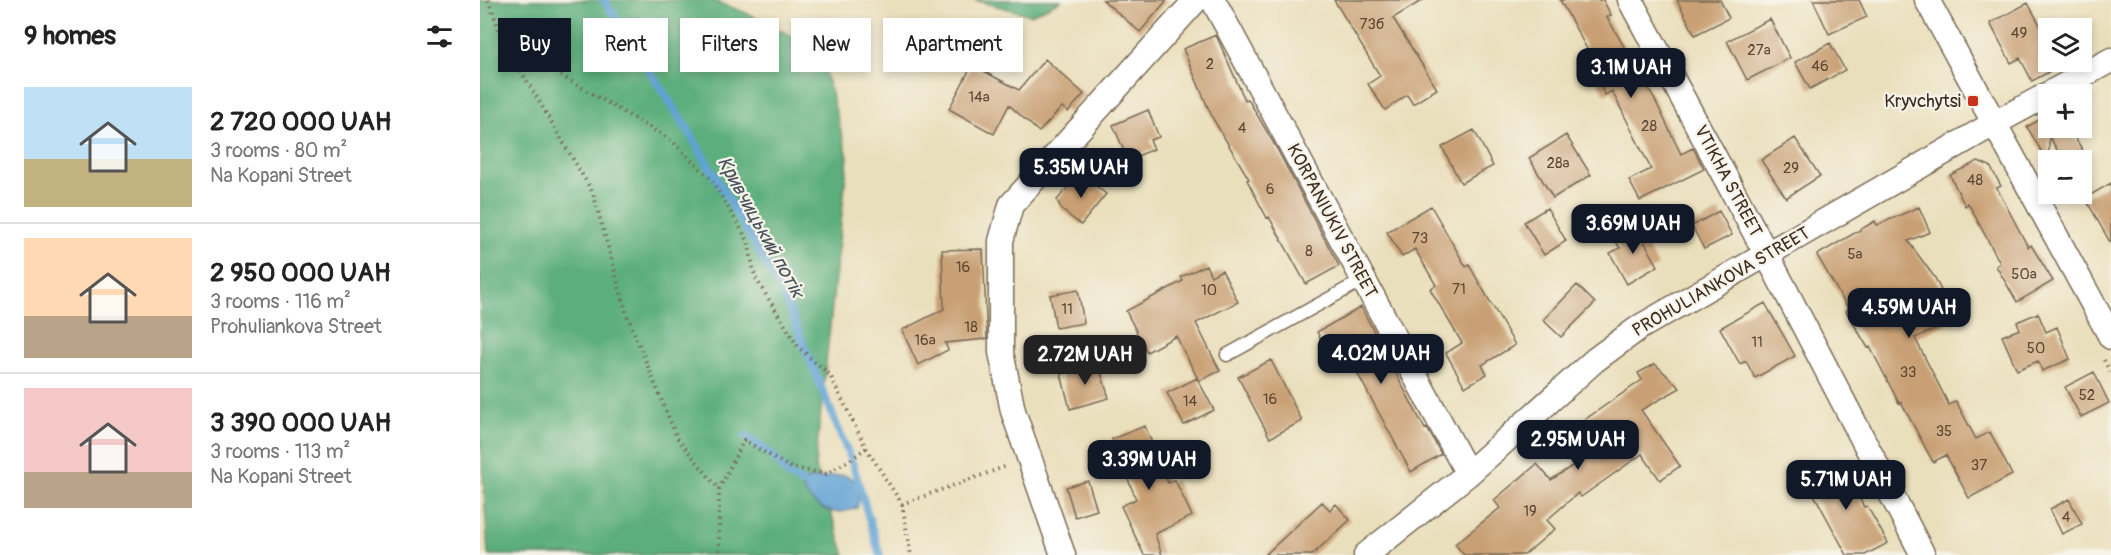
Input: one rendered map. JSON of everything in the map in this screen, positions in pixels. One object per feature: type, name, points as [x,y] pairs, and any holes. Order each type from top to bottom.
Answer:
[{"type":"street","points":[[1063,555],[1013,411],[1001,352],[1001,241],[1011,205],[1196,0]]},
{"type":"street","name":"KORPANIUKIV STREET","points":[[1213,0],[1467,474]]},
{"type":"street","name":"VTIKHA STREET","points":[[1630,0],[1767,255],[1923,555]]},
{"type":"street","points":[[1927,0],[2111,337]]},
{"type":"street","name":"PROHULIANKOVA STREET","points":[[1366,555],[1467,474],[1595,360],[1640,327],[1995,123],[2111,60]]},
{"type":"lane","points":[[1227,355],[1363,280]]},
{"type":"path","points":[[488,0],[498,26]]},
{"type":"path","points":[[522,72],[593,194],[627,315],[677,438],[719,489]]},
{"type":"path","points":[[555,72],[671,140],[711,179],[748,241],[755,277],[799,348],[830,375],[866,448],[902,504],[911,555]]},
{"type":"path","points":[[719,555],[719,489],[744,440],[789,467],[826,474],[866,448]]},
{"type":"path","points":[[902,504],[1029,458]]},
{"type":"green space","points":[[480,0],[711,0],[756,18],[680,18],[680,72],[779,72],[779,29],[791,35],[791,72],[825,72],[848,157],[815,466],[845,555],[488,555],[480,429]]},
{"type":"green space","points":[[974,0],[1062,0],[1031,15]]},
{"type":"water","points":[[843,475],[852,479],[857,487],[857,508],[840,512],[826,510],[814,503],[803,489],[802,483],[808,479]]},
{"type":"building","points":[[1103,0],[1167,0],[1140,32]]},
{"type":"building","points":[[1334,0],[1423,0],[1393,18],[1437,89],[1413,104],[1407,95],[1385,110],[1368,84],[1380,76]]},
{"type":"building","points":[[1560,0],[1603,0],[1611,15],[1607,17],[1656,102],[1681,154],[1693,148],[1704,169],[1640,201],[1629,180],[1651,169],[1612,91],[1605,95],[1588,63],[1593,60]]},
{"type":"building","points":[[1677,0],[1720,0],[1729,18],[1695,35]]},
{"type":"building","points":[[1813,0],[1859,0],[1867,17],[1829,34]]},
{"type":"building","points":[[2028,3],[2038,22],[2038,72],[2049,72],[2032,81],[2020,58],[2011,63],[1990,23]]},
{"type":"building","points":[[1770,19],[1790,58],[1747,80],[1727,41]]},
{"type":"building","points":[[1216,35],[1245,100],[1248,99],[1277,149],[1339,266],[1306,284],[1269,217],[1267,218],[1247,180],[1249,179],[1213,119],[1183,49]]},
{"type":"building","points":[[1830,43],[1845,70],[1810,89],[1795,62]]},
{"type":"building","points":[[1045,59],[1084,94],[1068,112],[1062,107],[1039,132],[1009,105],[994,134],[949,109],[968,72],[985,72],[1019,90]]},
{"type":"building","points":[[1148,110],[1159,137],[1150,140],[1154,149],[1128,160],[1113,125]]},
{"type":"building","points":[[2038,120],[2038,138],[2049,138],[2049,150],[2041,150],[2027,127]]},
{"type":"building","points":[[1474,130],[1493,166],[1461,183],[1442,147]]},
{"type":"building","points":[[1566,135],[1591,175],[1553,198],[1529,158]]},
{"type":"building","points":[[1795,138],[1820,176],[1786,198],[1761,160]]},
{"type":"building","points":[[2050,138],[2075,138],[2083,150],[2057,150]]},
{"type":"building","points":[[1978,161],[1990,166],[2001,186],[1997,188],[2028,247],[2031,245],[2053,281],[2017,302],[1996,266],[2000,263],[1968,203],[1965,206],[1950,175]]},
{"type":"building","points":[[1080,173],[1106,194],[1081,225],[1062,210],[1057,200]]},
{"type":"building","points":[[2111,183],[2111,244],[2088,204],[2092,204],[2092,194]]},
{"type":"building","points":[[1431,206],[1466,267],[1469,265],[1515,345],[1482,365],[1487,374],[1465,387],[1446,353],[1462,343],[1430,289],[1436,285],[1415,249],[1402,257],[1387,232]]},
{"type":"building","points":[[1919,207],[1930,232],[1908,241],[1935,278],[1955,320],[1915,338],[1949,405],[1956,401],[1976,439],[1990,432],[2012,475],[1969,498],[1946,455],[1933,462],[1870,347],[1868,348],[1846,311],[1848,309],[1817,255],[1875,221],[1877,225]]},
{"type":"building","points":[[1547,208],[1566,241],[1544,255],[1524,222]]},
{"type":"building","points":[[1719,211],[1732,235],[1704,249],[1692,226]]},
{"type":"building","points":[[1635,225],[1658,266],[1627,284],[1610,253],[1620,248],[1613,237]]},
{"type":"building","points":[[983,249],[987,339],[945,343],[948,350],[918,365],[902,330],[944,309],[942,250]]},
{"type":"building","points":[[1206,265],[1211,276],[1222,270],[1238,302],[1196,323],[1220,371],[1199,381],[1176,336],[1147,352],[1126,311],[1183,281],[1181,277]]},
{"type":"building","points":[[1577,285],[1595,303],[1561,337],[1543,320]]},
{"type":"building","points":[[1078,290],[1084,323],[1056,328],[1050,295]]},
{"type":"building","points":[[1765,303],[1795,356],[1755,378],[1746,361],[1740,364],[1720,328]]},
{"type":"building","points":[[1361,307],[1425,429],[1427,428],[1441,454],[1411,472],[1349,358],[1335,365],[1317,332]]},
{"type":"building","points":[[2038,313],[2046,332],[2057,327],[2070,359],[2042,371],[2038,361],[2017,370],[2002,336],[2020,329],[2017,322]]},
{"type":"building","points":[[1271,360],[1302,421],[1270,438],[1238,377]]},
{"type":"building","points":[[1098,363],[1109,398],[1070,409],[1061,374]]},
{"type":"building","points":[[1655,364],[1680,388],[1641,410],[1680,466],[1660,480],[1642,454],[1581,497],[1578,493],[1547,520],[1555,529],[1524,555],[1464,555],[1455,544],[1500,508],[1494,500],[1537,464],[1551,480],[1592,453],[1574,427],[1642,380],[1638,373]]},
{"type":"building","points":[[2094,372],[2109,403],[2081,417],[2065,387]]},
{"type":"building","points":[[1197,378],[1214,410],[1184,425],[1167,393]]},
{"type":"building","points":[[1145,426],[1168,483],[1175,480],[1192,516],[1155,534],[1162,555],[1144,555],[1121,506],[1136,499],[1112,439]]},
{"type":"building","points":[[1840,460],[1864,507],[1867,506],[1888,543],[1865,555],[1847,555],[1805,478]]},
{"type":"building","points":[[1088,481],[1097,510],[1075,517],[1066,487]]},
{"type":"building","points":[[2069,499],[2082,524],[2062,534],[2050,509]]},
{"type":"building","points":[[1322,502],[1330,510],[1336,504],[1350,520],[1312,555],[1265,555]]},
{"type":"waterway","name":"Кривчицький потік","points":[[604,0],[689,132],[781,289],[853,465],[880,555]]},
{"type":"waterway","points":[[745,436],[771,454],[789,476],[802,483]]},
{"type":"place","name":"Kryvchytsi","points":[[1973,101]]}]
